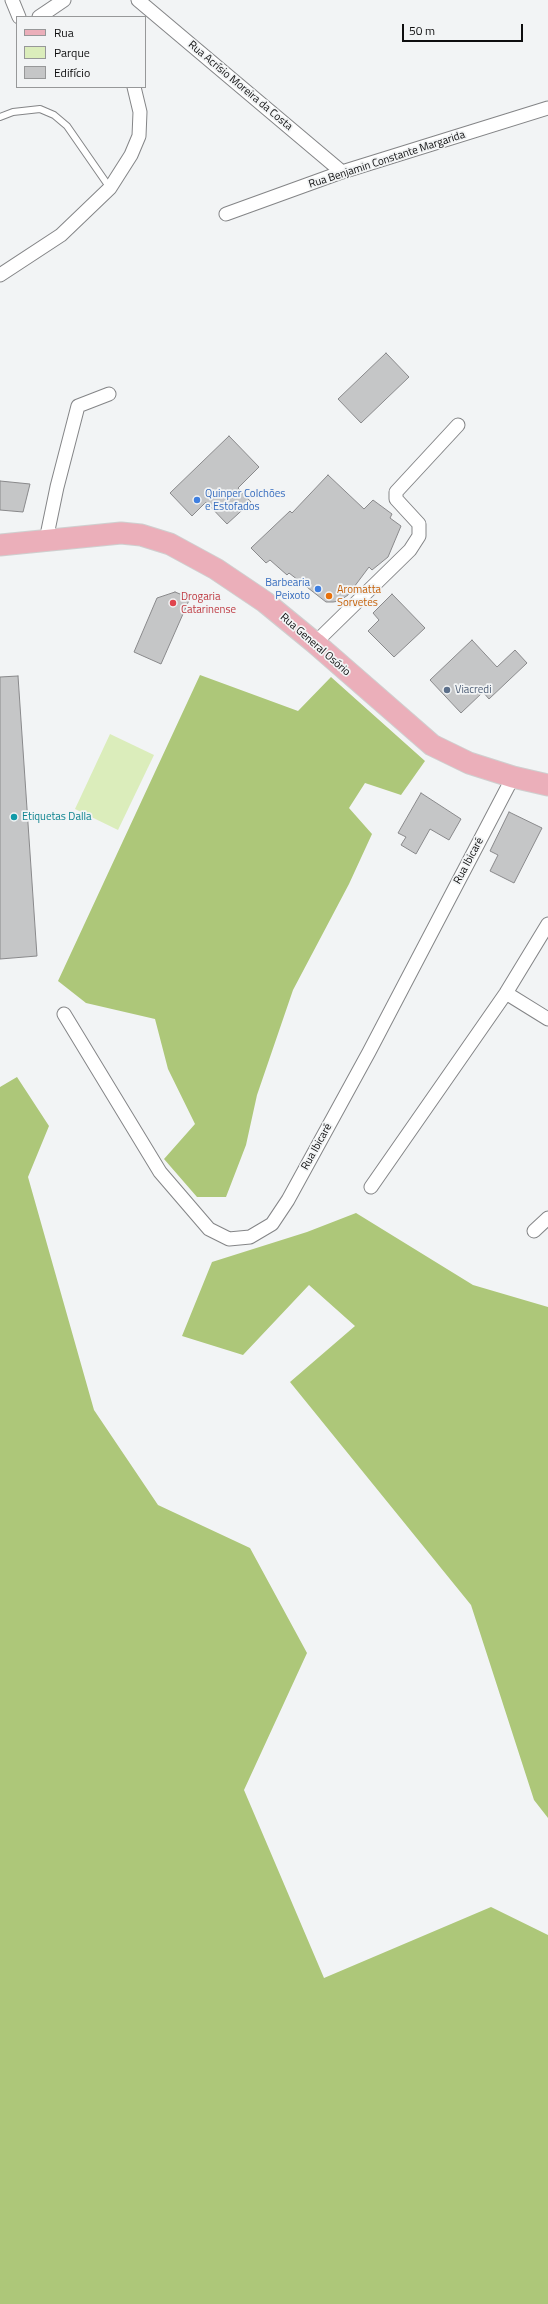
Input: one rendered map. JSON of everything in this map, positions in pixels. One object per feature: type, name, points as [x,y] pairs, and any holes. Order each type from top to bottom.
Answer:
[{"type":"main road","name":"Rua General Osório","points":[[0,545],[121,533],[156,539],[191,554],[216,569],[264,602],[315,643],[432,745],[469,763],[513,777],[548,785]]},
{"type":"street","points":[[12,0],[19,16]]},
{"type":"street","points":[[40,16],[64,0]]},
{"type":"street","name":"Rua Acrísio Moreira da Costa","points":[[138,0],[342,172]]},
{"type":"street","points":[[0,275],[61,235],[110,188],[131,155],[139,136],[140,112],[134,88]]},
{"type":"street","name":"Rua Benjamin Constante Margarida","points":[[226,214],[342,172],[548,108]]},
{"type":"street","points":[[46,540],[57,487],[78,406],[109,394]]},
{"type":"street","points":[[315,643],[410,550],[419,536],[419,524],[396,499],[396,492],[458,425]]},
{"type":"street","name":"Rua Ibicaré","points":[[64,1014],[160,1172],[209,1229],[229,1239],[250,1237],[272,1224],[288,1200],[369,1052],[513,777]]},
{"type":"street","points":[[371,1187],[506,993],[548,924]]},
{"type":"street","points":[[506,993],[548,1019]]},
{"type":"street","points":[[534,1231],[548,1218]]},
{"type":"lane","points":[[0,117],[13,112],[40,109],[54,115],[67,126],[110,188]]},
{"type":"green space","points":[[200,675],[298,711],[331,677],[425,761],[401,795],[365,783],[349,808],[372,834],[349,884],[293,990],[257,1095],[246,1145],[226,1197],[197,1197],[164,1159],[195,1124],[168,1069],[155,1019],[86,1003],[58,981]]},
{"type":"green space","points":[[110,734],[154,755],[118,830],[75,809]]},
{"type":"green space","points":[[17,1077],[49,1126],[28,1177],[94,1410],[158,1505],[250,1548],[307,1653],[244,1790],[324,1978],[491,1907],[548,1935],[548,2304],[0,2304],[0,1087]]},
{"type":"green space","points":[[356,1213],[473,1285],[548,1307],[548,1818],[534,1800],[471,1605],[290,1382],[355,1326],[309,1285],[243,1355],[182,1336],[212,1262],[307,1232]]},
{"type":"building","points":[[386,353],[409,377],[361,423],[338,399]]},
{"type":"building","points":[[229,436],[259,467],[238,488],[251,502],[227,524],[206,502],[192,516],[170,493]]},
{"type":"building","points":[[328,475],[364,509],[373,500],[392,514],[390,518],[401,526],[388,557],[372,570],[369,567],[348,595],[339,601],[333,602],[326,602],[289,573],[287,575],[270,560],[266,563],[251,548],[290,511],[292,513]]},
{"type":"building","points":[[0,481],[30,484],[23,512],[0,510]]},
{"type":"building","points":[[175,592],[190,598],[161,664],[134,652],[157,598]]},
{"type":"building","points":[[392,594],[425,628],[394,657],[368,631],[379,620],[373,613]]},
{"type":"building","points":[[472,640],[497,667],[515,650],[527,663],[489,699],[483,692],[461,713],[430,680]]},
{"type":"building","name":"Etiquetas Dalla","points":[[18,676],[37,956],[0,959],[0,677]]},
{"type":"building","points":[[421,793],[461,819],[449,840],[430,829],[416,854],[401,845],[406,837],[398,833]]},
{"type":"building","points":[[509,812],[542,828],[514,883],[490,871],[498,855],[490,851]]},
{"type":"place","name":"Quinper Colchões e Estofados","points":[[197,500]]},
{"type":"place","name":"Barbearia Peixoto","points":[[318,589]]},
{"type":"place","name":"Aromatta Sorvetes","points":[[329,596]]},
{"type":"place","name":"Drogaria Catarinense","points":[[173,603]]},
{"type":"place","name":"Viacredi","points":[[447,690]]},
{"type":"place","name":"Etiquetas Dalla","points":[[14,817]]}]
